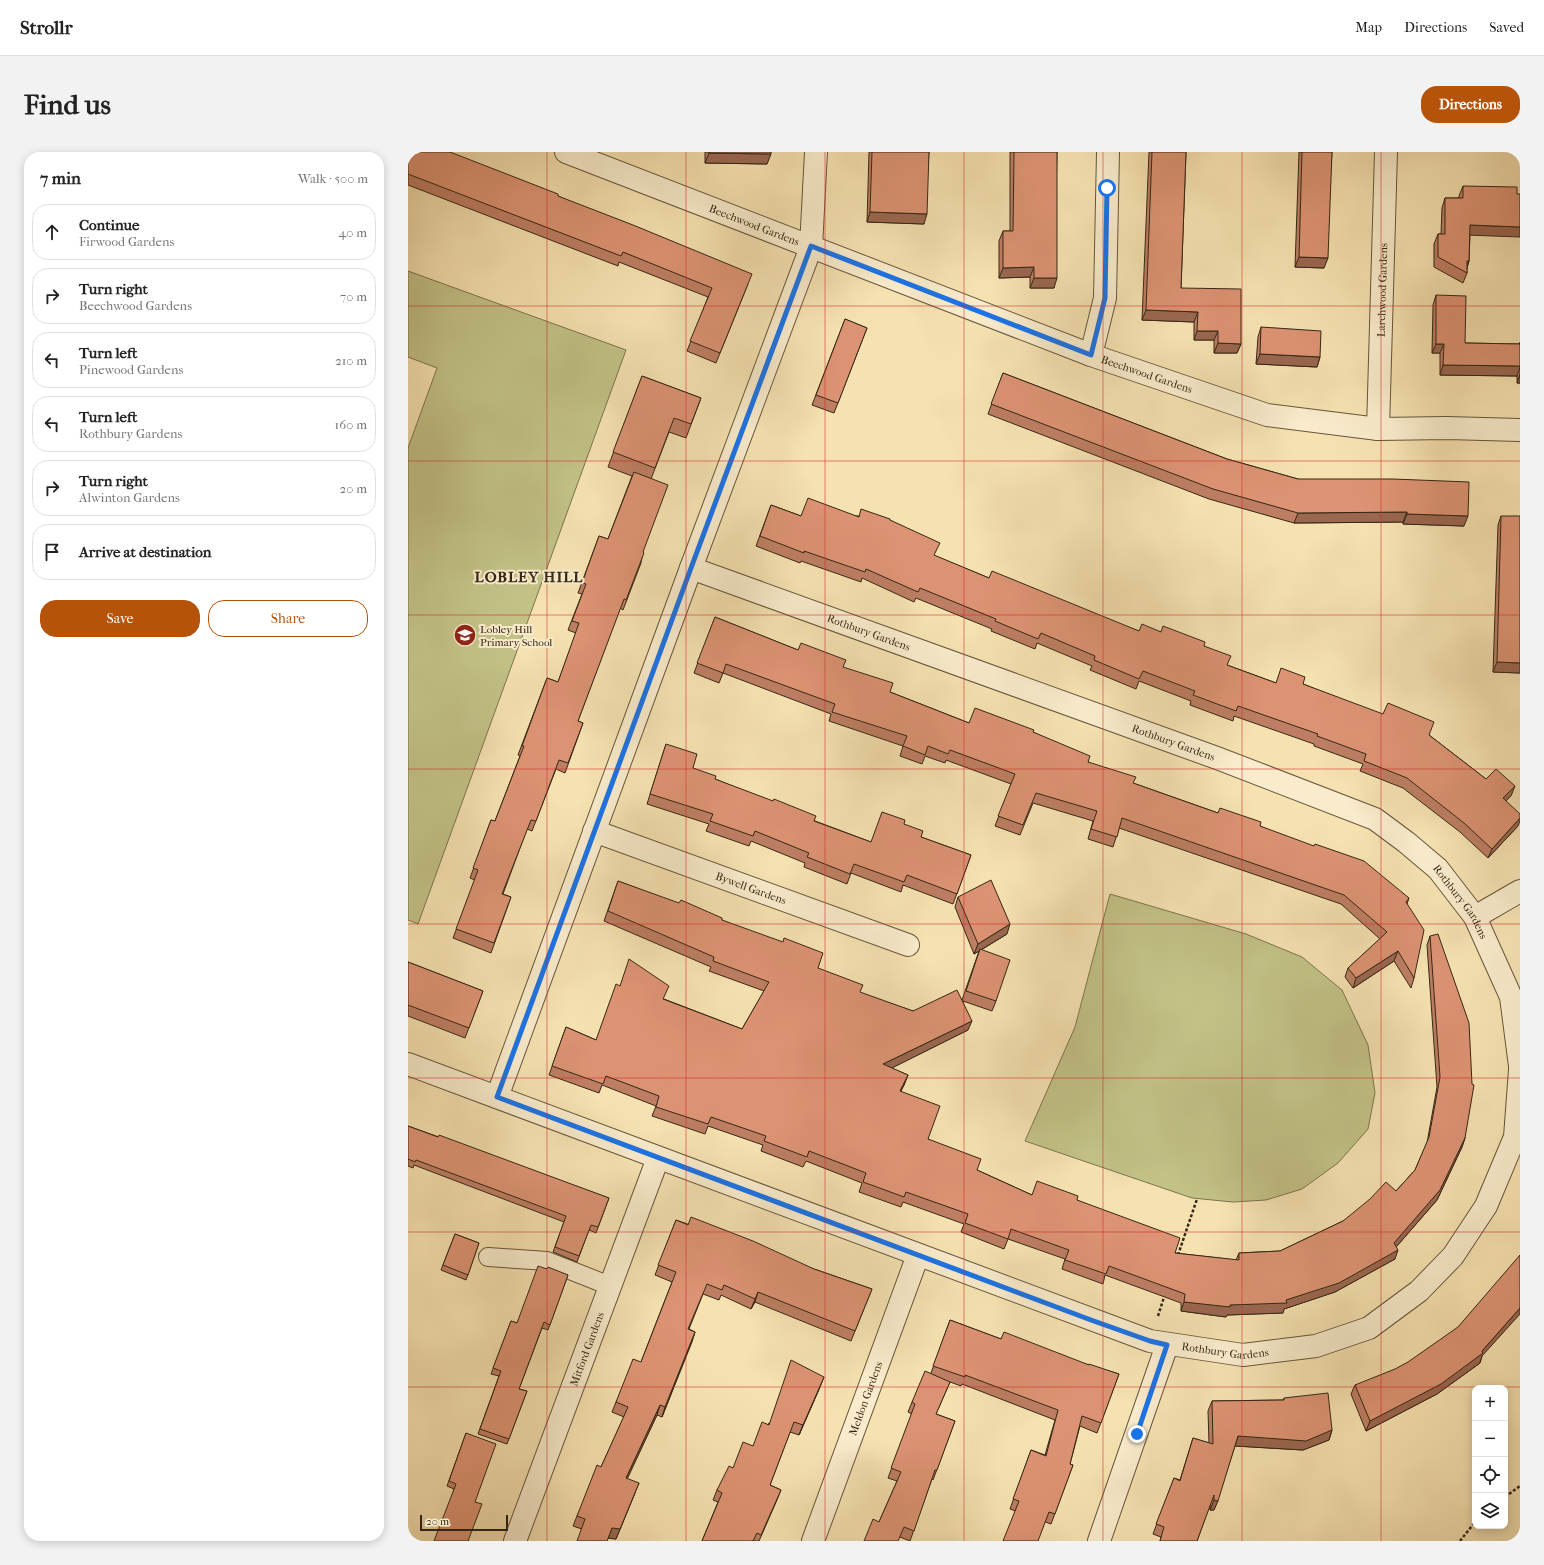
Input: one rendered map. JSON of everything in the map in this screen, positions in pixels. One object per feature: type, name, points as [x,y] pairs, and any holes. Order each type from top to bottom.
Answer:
[{"type":"street","name":"Beechwood Gardens","points":[[566,152],[1091,355],[1267,415],[1378,429],[1447,428],[1520,430]]},
{"type":"street","points":[[497,1097],[811,246],[816,152]]},
{"type":"street","points":[[1091,355],[1105,298],[1108,152]]},
{"type":"street","name":"Larchwood Gardens","points":[[1378,429],[1386,152]]},
{"type":"street","name":"Rothbury Gardens","points":[[691,568],[1217,758],[1375,819],[1406,842],[1438,869],[1475,917],[1511,997],[1520,1066]]},
{"type":"street","name":"Bywell Gardens","points":[[594,831],[908,945]]},
{"type":"street","points":[[1475,917],[1520,891]]},
{"type":"street","name":"Rothbury Gardens","points":[[408,1064],[918,1256],[1158,1343],[1243,1355],[1316,1346],[1369,1328],[1419,1291],[1453,1256],[1486,1206],[1515,1137],[1520,1070]]},
{"type":"street","name":"Mitford Gardens","points":[[515,1541],[658,1158]]},
{"type":"street","name":"Meldon Gardens","points":[[813,1541],[918,1256]]},
{"type":"street","points":[[1099,1541],[1158,1343]]},
{"type":"lane","points":[[488,1257],[547,1261],[610,1286]]},
{"type":"path","points":[[1177,1259],[1197,1199]]},
{"type":"path","points":[[1158,1343],[1167,1289]]},
{"type":"path","points":[[1508,1495],[1520,1486]]},
{"type":"path","points":[[1460,1541],[1472,1526]]},
{"type":"green space","name":"Lobley Hill Primary School","points":[[408,271],[626,350],[418,924],[408,920],[408,448],[437,368],[408,357]]},
{"type":"green space","points":[[1110,894],[1246,934],[1302,957],[1342,990],[1368,1045],[1375,1093],[1368,1129],[1338,1163],[1302,1189],[1266,1200],[1233,1202],[1192,1198],[1025,1141],[1075,1027]]},
{"type":"building","points":[[408,152],[450,152],[558,194],[558,196],[752,274],[720,353],[690,341],[712,288],[623,252],[621,256],[408,174]]},
{"type":"building","points":[[771,152],[771,154],[709,153]]},
{"type":"building","points":[[872,152],[929,152],[927,214],[870,212]]},
{"type":"building","points":[[1014,152],[1057,152],[1057,278],[1034,278],[1034,267],[1003,268],[1003,231],[1013,231]]},
{"type":"building","points":[[1152,152],[1186,152],[1181,288],[1241,289],[1241,344],[1218,343],[1218,331],[1197,331],[1198,312],[1146,310]]},
{"type":"building","points":[[1302,152],[1332,152],[1328,258],[1299,257]]},
{"type":"building","points":[[1463,186],[1517,187],[1517,194],[1520,194],[1520,227],[1470,225],[1469,261],[1467,261],[1467,273],[1438,257],[1438,234],[1445,234],[1445,198],[1463,198]]},
{"type":"building","points":[[1436,295],[1466,296],[1465,343],[1520,344],[1520,366],[1443,365],[1444,344],[1436,344]]},
{"type":"building","points":[[845,319],[867,328],[838,403],[816,395]]},
{"type":"building","points":[[1261,327],[1321,331],[1320,357],[1260,354]]},
{"type":"building","points":[[1003,373],[1227,459],[1298,479],[1393,479],[1469,482],[1468,516],[1407,514],[1407,512],[1298,513],[1213,489],[991,404]]},
{"type":"building","points":[[642,376],[701,398],[691,424],[674,418],[655,468],[613,452]]},
{"type":"building","points":[[634,472],[668,485],[643,552],[644,553],[626,600],[624,599],[578,721],[583,723],[568,763],[559,760],[536,821],[531,820],[502,894],[511,897],[494,943],[456,929],[478,870],[473,868],[491,820],[495,821],[524,746],[522,746],[547,678],[558,682],[579,623],[572,621],[586,584],[582,583],[599,536],[608,539]]},
{"type":"building","points":[[808,498],[859,517],[861,509],[890,519],[940,543],[934,555],[989,578],[992,571],[1139,631],[1142,624],[1161,632],[1163,626],[1205,642],[1204,646],[1231,656],[1227,665],[1276,683],[1281,668],[1305,677],[1303,684],[1383,714],[1388,703],[1434,722],[1429,735],[1486,779],[1496,769],[1515,786],[1503,798],[1520,814],[1520,818],[1492,849],[1464,823],[1407,778],[1364,761],[1366,754],[1317,736],[1318,734],[1238,706],[1236,711],[1193,695],[1195,691],[1143,671],[1139,679],[1094,660],[1095,656],[1041,633],[1038,639],[995,621],[996,619],[920,588],[918,592],[866,569],[865,572],[804,551],[804,553],[760,536],[771,505],[801,516]]},
{"type":"building","points":[[1501,516],[1520,516],[1520,663],[1497,662]]},
{"type":"building","points":[[715,617],[798,650],[801,643],[846,660],[843,667],[893,683],[890,692],[969,723],[975,708],[1034,730],[1033,732],[1090,756],[1088,762],[1136,777],[1133,783],[1218,813],[1220,808],[1261,822],[1260,826],[1314,846],[1315,844],[1364,861],[1409,898],[1406,902],[1424,930],[1414,978],[1398,951],[1356,978],[1348,968],[1387,932],[1344,895],[1122,818],[1117,837],[1091,829],[1097,811],[1036,793],[1023,825],[998,816],[1015,774],[950,750],[948,754],[928,746],[925,755],[903,746],[907,736],[832,712],[835,704],[726,664],[723,673],[697,663]]},
{"type":"building","points":[[666,744],[697,754],[693,768],[716,776],[715,779],[773,801],[774,799],[816,816],[814,821],[871,842],[882,812],[905,820],[904,824],[923,831],[921,837],[971,855],[957,894],[907,875],[904,882],[854,864],[850,874],[807,857],[809,853],[755,831],[753,836],[710,821],[713,814],[650,794]]},
{"type":"building","points":[[991,880],[1010,924],[978,944],[958,897]]},
{"type":"building","points":[[618,881],[679,903],[681,900],[722,918],[722,920],[783,942],[784,938],[823,953],[818,968],[863,985],[860,992],[913,1011],[957,990],[972,1021],[883,1064],[908,1075],[900,1091],[940,1106],[928,1139],[981,1159],[977,1170],[1032,1195],[1037,1181],[1078,1196],[1077,1200],[1180,1238],[1175,1253],[1239,1260],[1239,1253],[1280,1251],[1343,1221],[1370,1199],[1386,1182],[1396,1191],[1415,1170],[1429,1137],[1440,1077],[1430,936],[1438,934],[1469,1023],[1472,1084],[1474,1085],[1465,1138],[1440,1190],[1394,1243],[1398,1250],[1339,1283],[1286,1300],[1287,1303],[1230,1305],[1230,1307],[1184,1302],[1185,1294],[1109,1266],[1106,1274],[1065,1260],[1069,1250],[1011,1229],[1008,1239],[965,1223],[968,1214],[906,1192],[904,1197],[863,1182],[866,1173],[809,1151],[807,1157],[764,1141],[766,1136],[711,1117],[708,1124],[656,1107],[659,1096],[606,1076],[603,1084],[552,1066],[566,1027],[596,1040],[616,984],[620,986],[629,959],[669,986],[663,999],[742,1029],[769,982],[713,961],[714,957],[608,911]]},
{"type":"building","points":[[980,949],[1010,960],[996,1001],[966,991]]},
{"type":"building","points":[[408,962],[483,991],[469,1028],[408,1005]]},
{"type":"building","points":[[408,1126],[438,1137],[439,1135],[609,1198],[598,1227],[591,1225],[579,1256],[555,1247],[566,1216],[416,1160],[415,1162],[408,1159]]},
{"type":"building","points":[[691,1217],[753,1241],[814,1269],[872,1289],[855,1331],[758,1292],[755,1299],[724,1285],[722,1290],[707,1284],[688,1329],[695,1332],[665,1407],[660,1405],[626,1478],[639,1483],[620,1529],[612,1528],[607,1541],[577,1541],[585,1519],[577,1516],[597,1465],[601,1467],[628,1407],[616,1402],[633,1359],[641,1362],[676,1272],[658,1265],[676,1220],[688,1225]]},
{"type":"building","points":[[455,1234],[479,1243],[468,1275],[443,1265]]},
{"type":"building","points":[[1520,1255],[1520,1308],[1482,1351],[1483,1353],[1441,1384],[1370,1421],[1355,1385],[1395,1369],[1408,1362],[1458,1327]]},
{"type":"building","points":[[538,1266],[547,1269],[548,1267],[568,1275],[550,1325],[544,1322],[519,1389],[527,1391],[509,1439],[480,1429],[501,1371],[493,1368],[511,1321],[517,1323]]},
{"type":"building","points":[[950,1320],[1001,1339],[1004,1332],[1089,1365],[1119,1374],[1101,1423],[1082,1416],[1070,1464],[1073,1465],[1055,1514],[1049,1512],[1038,1541],[1003,1541],[1019,1501],[1013,1499],[1031,1450],[1046,1456],[1058,1410],[965,1375],[965,1377],[933,1366]]},
{"type":"building","points":[[791,1360],[824,1377],[803,1425],[794,1422],[770,1485],[781,1490],[761,1535],[757,1533],[753,1541],[702,1541],[722,1493],[717,1490],[729,1466],[733,1468],[743,1442],[753,1446],[762,1422],[769,1425]]},
{"type":"building","points":[[925,1371],[950,1382],[936,1414],[955,1421],[937,1470],[935,1470],[914,1531],[904,1527],[898,1541],[864,1541],[873,1519],[879,1522],[901,1472],[891,1468],[915,1404],[912,1402]]},
{"type":"building","points":[[1328,1393],[1332,1430],[1306,1441],[1238,1436],[1218,1501],[1214,1500],[1214,1495],[1197,1541],[1160,1541],[1164,1527],[1156,1524],[1174,1478],[1180,1481],[1193,1438],[1213,1444],[1212,1401],[1284,1400],[1284,1398]]},
{"type":"building","points":[[466,1433],[496,1444],[475,1502],[482,1504],[468,1541],[434,1541],[456,1484],[449,1481]]},
{"type":"place","name":"Lobley Hill Primary School","points":[[465,635]]},
{"type":"district","name":"LOBLEY HILL","points":[[529,577]]},
{"type":"route","points":[[1107,188],[1105,298],[1091,355],[811,246],[497,1097],[1091,1320],[1150,1341],[1167,1345],[1137,1434]]}]
